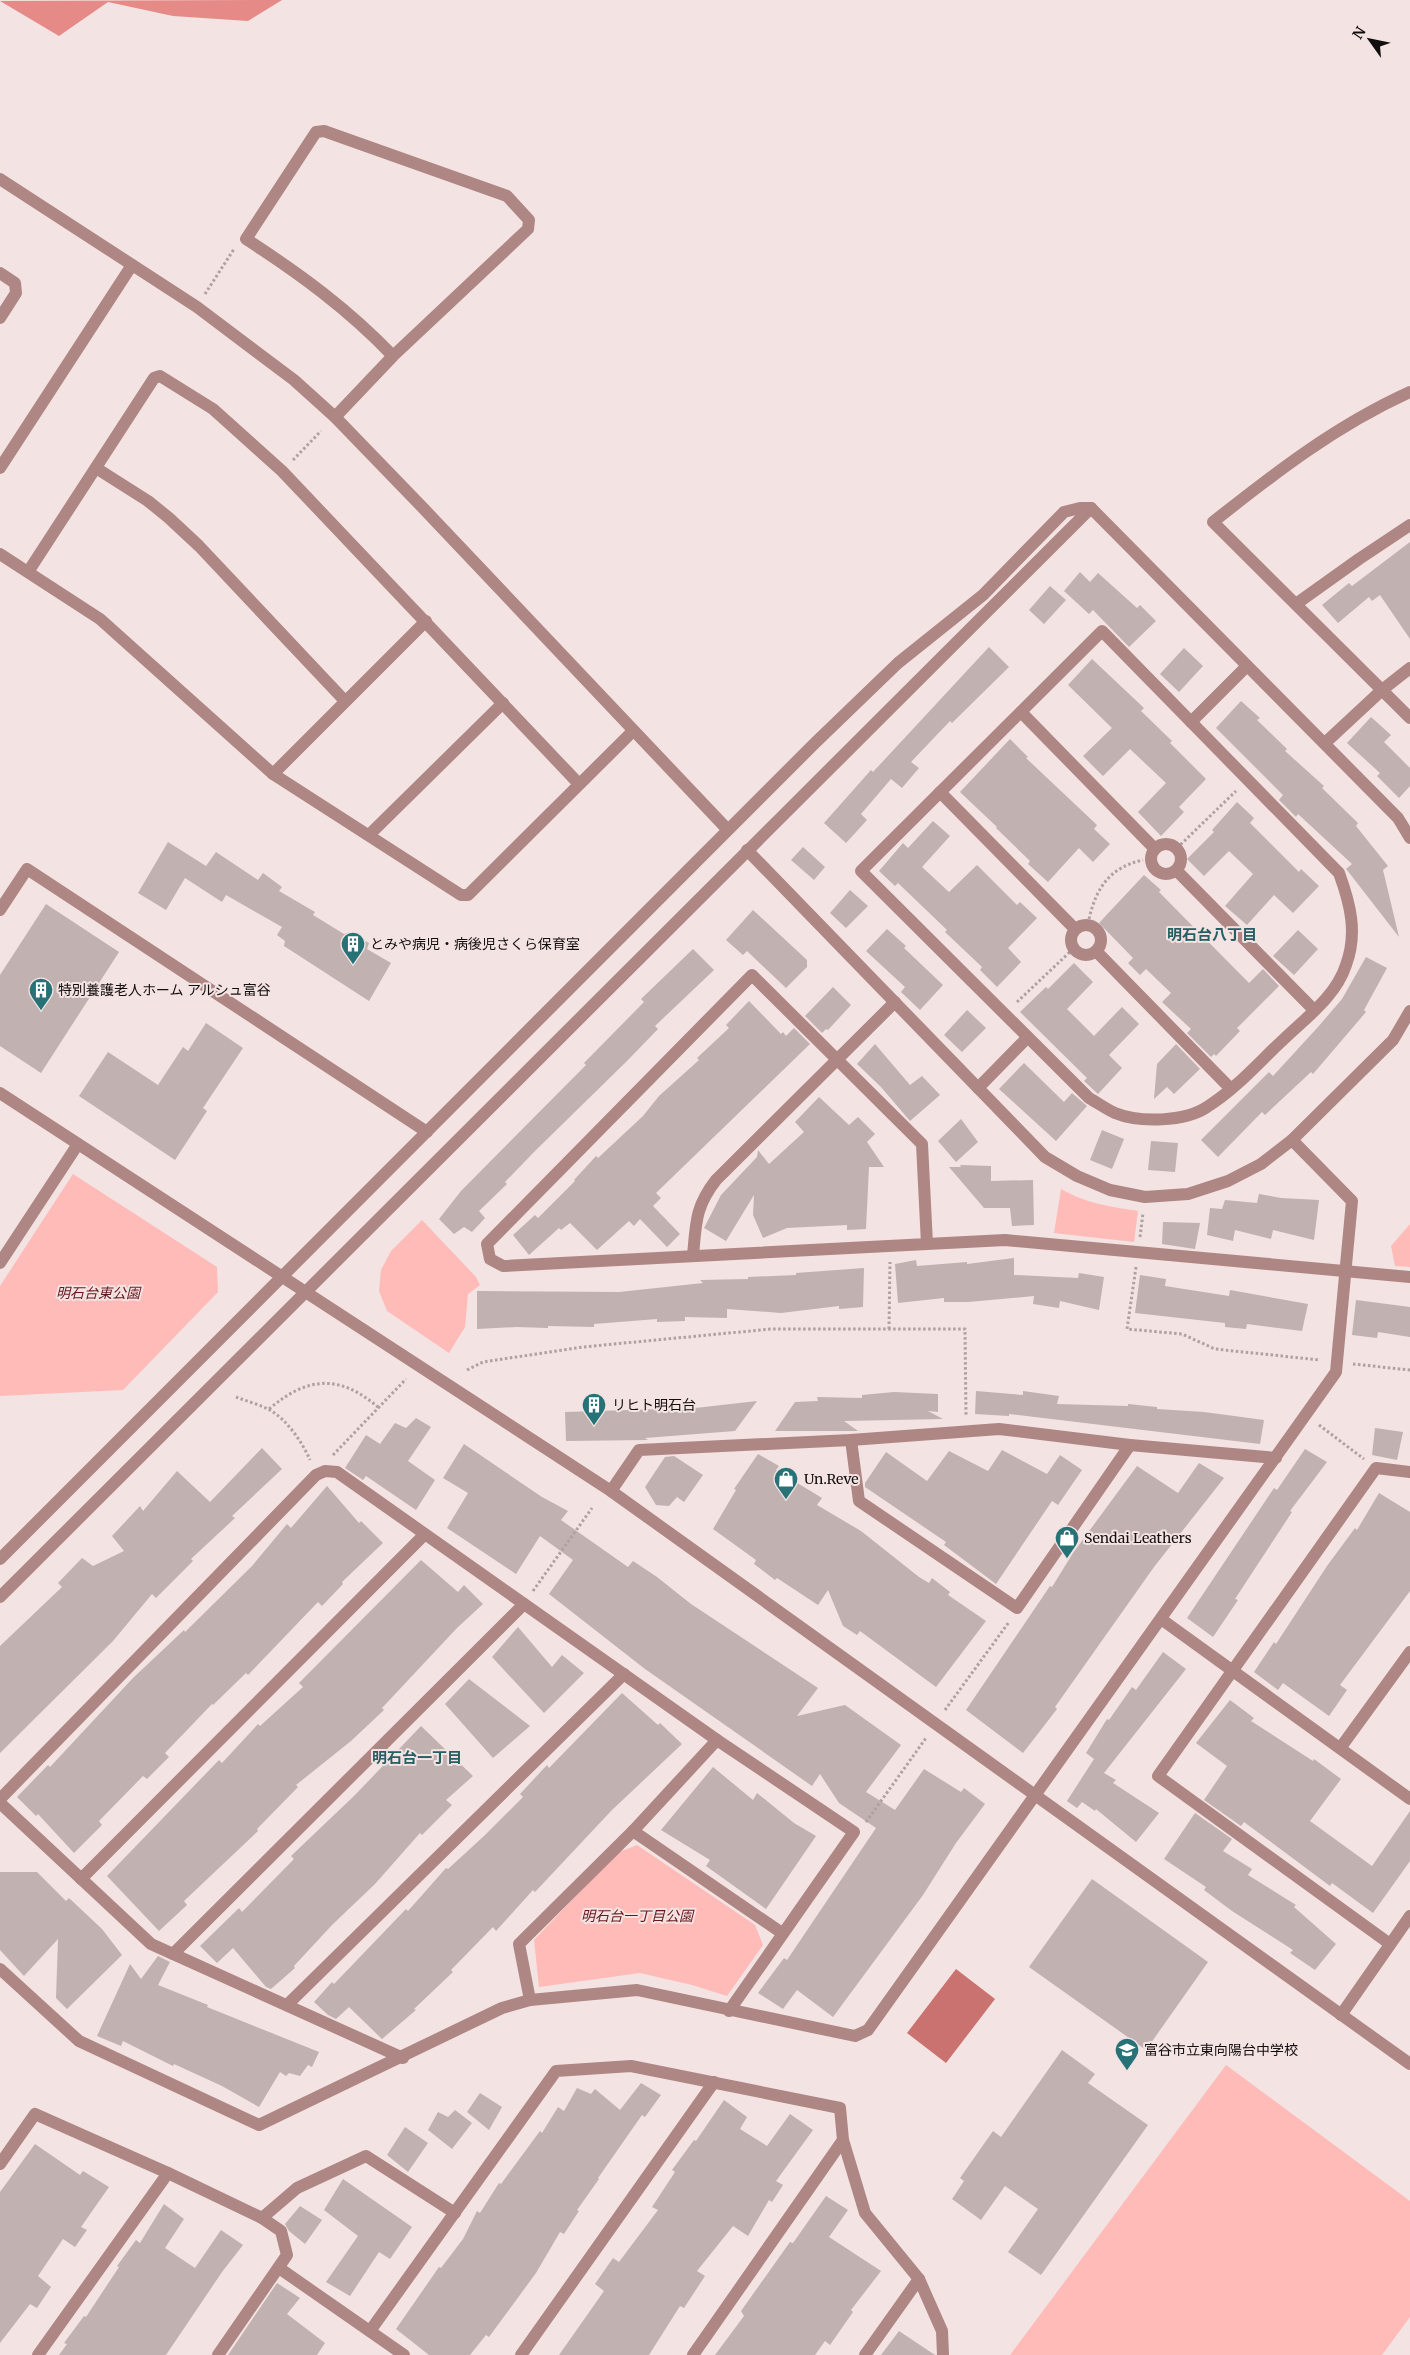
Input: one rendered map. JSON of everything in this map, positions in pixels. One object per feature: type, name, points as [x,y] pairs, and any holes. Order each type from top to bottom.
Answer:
[{"type":"street","points":[[335,417],[393,356],[528,229],[529,220],[508,196],[324,131],[316,132],[246,239],[328,295],[353,316],[393,356]]},
{"type":"street","points":[[0,179],[197,307],[294,380],[335,417],[727,830]]},
{"type":"street","points":[[0,468],[132,264]]},
{"type":"street","points":[[0,273],[15,283],[16,293],[0,318]]},
{"type":"street","points":[[28,572],[154,378],[160,376],[213,409],[282,471],[579,784]]},
{"type":"street","points":[[1410,392],[1384,404],[1289,461],[1213,522],[1410,718]]},
{"type":"street","points":[[96,468],[148,502],[169,518],[199,546],[345,701]]},
{"type":"street","points":[[0,1559],[727,830],[898,663],[983,595],[1064,512],[1080,508],[1091,508],[1398,818],[1410,838]]},
{"type":"street","points":[[0,1597],[1091,508]]},
{"type":"street","points":[[1296,604],[1410,525]]},
{"type":"street","points":[[0,554],[100,618],[273,774],[461,895],[468,894],[633,731]]},
{"type":"street","points":[[273,774],[426,621]]},
{"type":"street","points":[[1102,631],[1339,873],[1351,905],[1352,935],[1347,964],[1334,990],[1231,1089],[1206,1109],[1176,1118],[1144,1120],[1116,1113],[1089,1098],[861,871],[1021,712],[1102,631]]},
{"type":"street","points":[[1190,722],[1247,666]]},
{"type":"street","points":[[1325,743],[1382,690],[1410,668]]},
{"type":"street","points":[[369,835],[503,703]]},
{"type":"street","points":[[1021,712],[1153,854],[1153,868],[1157,872],[1167,875],[1177,871],[1182,862],[1177,848],[1164,844],[1153,854]]},
{"type":"street","points":[[940,792],[1074,929]]},
{"type":"street","points":[[747,850],[1045,1157],[1077,1176],[1110,1190],[1145,1198],[1188,1194],[1228,1181],[1261,1164],[1292,1140],[1393,1040],[1410,1012]]},
{"type":"street","points":[[0,910],[27,869],[427,1132]]},
{"type":"street","points":[[1177,871],[1314,1010]]},
{"type":"street","points":[[1088,925],[1100,933],[1101,943],[1096,951],[1081,955],[1073,949],[1070,939],[1074,929],[1088,925]]},
{"type":"street","points":[[1096,951],[1231,1089]]},
{"type":"street","points":[[927,1244],[922,1144],[752,975],[487,1244],[490,1259],[502,1266],[1005,1240],[1410,1276]]},
{"type":"street","points":[[693,1256],[697,1215],[702,1197],[716,1180],[895,1002]]},
{"type":"street","points":[[978,1088],[1027,1038]]},
{"type":"street","points":[[0,1093],[611,1491],[1410,2064]]},
{"type":"street","points":[[0,1969],[79,2041],[259,2125],[403,2058],[502,2008],[530,2000],[637,1990],[729,2011],[855,2036],[868,2030],[1336,1372],[1352,1201],[1292,1140]]},
{"type":"street","points":[[0,1263],[78,1144]]},
{"type":"street","points":[[611,1491],[639,1450],[851,1440],[999,1429],[1130,1445],[1276,1458]]},
{"type":"street","points":[[851,1440],[858,1501],[1017,1608],[1130,1445]]},
{"type":"street","points":[[1390,1944],[1158,1776],[1376,1468],[1410,1472]]},
{"type":"street","points":[[0,1799],[320,1473],[337,1472],[717,1740],[854,1832],[729,2011]]},
{"type":"street","points":[[81,1879],[424,1535]]},
{"type":"street","points":[[173,1954],[524,1604]]},
{"type":"street","points":[[1162,1619],[1410,1799]]},
{"type":"street","points":[[1340,1747],[1410,1652]]},
{"type":"street","points":[[286,2006],[624,1674]]},
{"type":"street","points":[[530,2000],[519,1944],[633,1831],[717,1740]]},
{"type":"street","points":[[0,1803],[150,1944],[403,2058]]},
{"type":"street","points":[[633,1831],[782,1933]]},
{"type":"street","points":[[1341,2015],[1410,1916]]},
{"type":"street","points":[[370,2331],[556,2071],[631,2066],[840,2108],[844,2140],[866,2214],[919,2279],[942,2331],[943,2355]]},
{"type":"street","points":[[521,2355],[714,2082]]},
{"type":"street","points":[[2,2156],[35,2114],[168,2173],[262,2218],[281,2231],[287,2255],[218,2355]]},
{"type":"street","points":[[693,2355],[844,2140]]},
{"type":"street","points":[[262,2218],[298,2188],[366,2156],[455,2213]]},
{"type":"street","points":[[38,2355],[168,2173]]},
{"type":"street","points":[[279,2268],[404,2355]]},
{"type":"street","points":[[864,2355],[919,2279]]},
{"type":"path","points":[[197,307],[235,248],[246,239]]},
{"type":"path","points":[[282,471],[321,431]]},
{"type":"path","points":[[1177,848],[1248,779]]},
{"type":"path","points":[[1088,925],[1099,888],[1109,875],[1153,854]]},
{"type":"path","points":[[1004,1015],[1073,949]]},
{"type":"path","points":[[1145,1198],[1127,1329],[1182,1334],[1215,1349],[1410,1370]]},
{"type":"path","points":[[889,1329],[890,1246]]},
{"type":"path","points":[[467,1370],[483,1362],[583,1347],[771,1329],[965,1329],[967,1431]]},
{"type":"path","points":[[236,1397],[268,1409],[280,1418],[294,1434],[320,1473],[332,1456],[406,1379]]},
{"type":"path","points":[[268,1409],[281,1398],[308,1385],[341,1383],[367,1397],[379,1408]]},
{"type":"path","points":[[1306,1416],[1376,1468]]},
{"type":"path","points":[[524,1604],[592,1508]]},
{"type":"green space","name":"明石台東公園","points":[[73,1174],[217,1267],[218,1292],[123,1390],[0,1396],[0,1286]]},
{"type":"green space","points":[[1061,1189],[1089,1201],[1138,1211],[1134,1242],[1054,1233]]},
{"type":"green space","points":[[422,1220],[476,1277],[480,1285],[468,1294],[465,1327],[449,1353],[387,1311],[379,1291],[381,1270],[391,1251]]},
{"type":"green space","points":[[1410,1224],[1410,1267],[1395,1266],[1391,1246]]},
{"type":"green space","name":"明石台一丁目公園","points":[[637,1845],[755,1925],[763,1945],[727,1996],[692,1985],[640,1973],[539,1987],[534,1940],[617,1853]]},
{"type":"green space","points":[[1226,2065],[1410,2201],[1410,2317],[1382,2355],[1010,2355]]},
{"type":"shaded area","points":[[282,0],[248,21],[173,16],[108,2],[59,36],[0,1]]},
{"type":"shaded area","points":[[956,1969],[995,1999],[946,2063],[907,2033]]},
{"type":"building","points":[[1410,542],[1410,639],[1380,595],[1372,601],[1369,597],[1338,623],[1322,605],[1349,583],[1352,586]]},
{"type":"building","points":[[1080,572],[1090,582],[1098,573],[1137,608],[1140,605],[1156,621],[1129,647],[1093,610],[1089,614],[1064,591]]},
{"type":"building","points":[[1050,586],[1066,600],[1044,624],[1029,610]]},
{"type":"building","points":[[989,647],[1009,667],[952,723],[950,721],[911,762],[919,768],[902,788],[891,779],[861,814],[867,820],[846,843],[824,823],[871,770],[873,772]]},
{"type":"building","points":[[1184,648],[1203,666],[1179,692],[1160,674]]},
{"type":"building","points":[[1092,659],[1144,708],[1141,711],[1172,741],[1170,743],[1206,779],[1179,807],[1184,812],[1161,836],[1138,812],[1166,783],[1130,749],[1103,776],[1083,756],[1112,728],[1068,685]]},
{"type":"building","points":[[1241,701],[1260,718],[1257,720],[1287,749],[1285,751],[1324,786],[1322,788],[1358,823],[1356,826],[1388,866],[1383,870],[1399,937],[1346,869],[1352,864],[1298,814],[1296,817],[1279,800],[1283,795],[1216,728]]},
{"type":"building","points":[[1371,717],[1391,735],[1384,742],[1410,768],[1410,786],[1399,798],[1377,776],[1380,773],[1347,743]]},
{"type":"building","points":[[1010,739],[1028,757],[1026,758],[1097,825],[1094,829],[1110,844],[1093,862],[1079,848],[1048,882],[1028,864],[1030,861],[997,827],[960,792]]},
{"type":"building","points":[[1237,802],[1254,818],[1250,823],[1299,872],[1301,869],[1319,886],[1293,913],[1274,895],[1247,925],[1225,906],[1253,874],[1229,851],[1204,876],[1187,859],[1214,832],[1212,830]]},
{"type":"building","points":[[933,821],[950,836],[922,867],[949,892],[977,865],[1017,905],[1020,902],[1037,918],[1008,948],[1021,962],[997,987],[980,970],[982,967],[945,932],[947,930],[898,883],[895,886],[879,871],[903,843],[908,848]]},
{"type":"building","points":[[168,842],[206,866],[216,852],[258,880],[263,873],[282,887],[279,891],[315,912],[313,915],[344,934],[350,932],[369,943],[367,949],[391,963],[369,1001],[284,946],[285,941],[277,935],[282,927],[226,895],[222,902],[185,878],[166,910],[138,893]]},
{"type":"building","points":[[803,847],[825,867],[814,880],[791,860]]},
{"type":"building","points":[[1144,875],[1161,890],[1159,892],[1249,983],[1263,969],[1279,986],[1237,1028],[1240,1031],[1216,1056],[1214,1054],[1211,1057],[1187,1033],[1191,1029],[1162,1002],[1171,993],[1146,969],[1140,975],[1128,963],[1133,958],[1099,923]]},
{"type":"building","points":[[850,890],[868,906],[846,928],[830,913]]},
{"type":"building","name":"特別養護老人ホーム アルシュ富谷","points":[[46,904],[119,952],[41,1073],[0,1046],[0,975]]},
{"type":"building","points":[[753,910],[807,960],[807,967],[786,988],[747,951],[743,955],[726,940]]},
{"type":"building","points":[[887,929],[943,985],[920,1010],[901,992],[905,987],[866,951]]},
{"type":"building","points":[[1298,930],[1318,949],[1294,975],[1273,956]]},
{"type":"building","points":[[693,949],[714,970],[655,1026],[658,1029],[505,1182],[507,1184],[479,1211],[485,1218],[472,1232],[464,1227],[454,1234],[439,1219],[461,1191],[586,1065],[584,1063],[644,1002],[641,999]]},
{"type":"building","points":[[1366,957],[1387,968],[1364,1010],[1366,1012],[1313,1074],[1311,1072],[1265,1115],[1262,1112],[1218,1157],[1201,1140],[1269,1072],[1273,1076],[1318,1027],[1342,999]]},
{"type":"building","points":[[1074,963],[1093,982],[1067,1009],[1094,1036],[1122,1007],[1139,1024],[1109,1055],[1122,1068],[1098,1094],[1084,1081],[1087,1078],[1020,1012],[1046,987],[1048,989]]},
{"type":"building","points":[[833,987],[851,1005],[828,1030],[826,1029],[822,1033],[805,1016]]},
{"type":"building","points":[[749,1001],[781,1034],[783,1032],[786,1036],[794,1028],[810,1044],[656,1193],[661,1198],[653,1206],[680,1234],[667,1247],[640,1219],[634,1226],[629,1221],[597,1250],[570,1223],[561,1230],[559,1228],[529,1255],[513,1235],[535,1215],[538,1218],[575,1181],[596,1156],[598,1158],[643,1116],[659,1096],[699,1060],[697,1058],[729,1028],[726,1025]]},
{"type":"building","points":[[967,1010],[986,1028],[962,1052],[944,1035]]},
{"type":"building","points":[[206,1023],[243,1048],[203,1108],[207,1111],[175,1160],[79,1096],[108,1052],[158,1085],[183,1047],[188,1051]]},
{"type":"building","points":[[875,1044],[910,1085],[922,1076],[940,1095],[910,1121],[881,1087],[857,1064]]},
{"type":"building","points":[[1176,1044],[1200,1069],[1174,1094],[1167,1087],[1154,1099],[1157,1064]]},
{"type":"building","points":[[1024,1063],[1064,1102],[1072,1093],[1087,1106],[1056,1141],[999,1089]]},
{"type":"building","points":[[819,1097],[849,1125],[858,1117],[875,1134],[867,1142],[884,1167],[869,1167],[866,1229],[847,1230],[847,1225],[787,1228],[763,1238],[753,1215],[754,1195],[726,1241],[704,1228],[721,1195],[757,1157],[758,1150],[769,1164],[804,1132],[795,1122]]},
{"type":"building","points":[[961,1119],[978,1142],[956,1162],[938,1141]]},
{"type":"building","points":[[1102,1130],[1124,1139],[1112,1169],[1090,1160]]},
{"type":"building","points":[[1151,1141],[1178,1143],[1175,1172],[1148,1170]]},
{"type":"building","points":[[960,1165],[991,1166],[991,1181],[1033,1180],[1034,1225],[1012,1226],[1010,1208],[984,1208],[949,1167],[961,1167]]},
{"type":"building","points":[[1259,1194],[1281,1198],[1319,1200],[1314,1240],[1273,1230],[1271,1239],[1235,1230],[1233,1241],[1207,1235],[1210,1208],[1222,1209],[1225,1200],[1257,1203]]},
{"type":"building","points":[[1163,1222],[1200,1223],[1195,1249],[1162,1244]]},
{"type":"building","points":[[1014,1258],[1014,1275],[1078,1278],[1079,1273],[1104,1277],[1099,1310],[1060,1301],[1059,1308],[1033,1304],[1034,1296],[968,1302],[944,1302],[944,1298],[898,1303],[895,1264],[916,1260],[917,1266],[967,1262],[967,1264]]},
{"type":"building","points":[[864,1268],[863,1307],[839,1309],[839,1306],[781,1313],[727,1309],[727,1318],[685,1317],[685,1321],[657,1322],[657,1319],[594,1324],[594,1327],[548,1326],[548,1328],[477,1329],[477,1291],[619,1292],[703,1283],[700,1280],[748,1279],[748,1277],[796,1275],[796,1273]]},
{"type":"building","points":[[1140,1275],[1166,1279],[1165,1286],[1229,1296],[1230,1290],[1308,1304],[1302,1331],[1247,1324],[1246,1329],[1225,1327],[1225,1323],[1135,1313]]},
{"type":"building","points":[[1356,1300],[1410,1307],[1410,1337],[1378,1332],[1377,1338],[1352,1335]]},
{"type":"building","points":[[976,1391],[1023,1395],[1023,1391],[1059,1396],[1057,1404],[1128,1406],[1128,1404],[1157,1407],[1157,1409],[1204,1412],[1264,1420],[1260,1444],[1009,1414],[1009,1416],[975,1414]]},
{"type":"building","points":[[894,1392],[938,1394],[938,1412],[928,1411],[943,1419],[844,1421],[858,1431],[775,1431],[795,1402],[818,1401],[817,1397],[862,1398],[862,1395]]},
{"type":"building","points":[[757,1401],[735,1431],[645,1438],[648,1440],[566,1441],[565,1412],[660,1409],[660,1412]]},
{"type":"building","points":[[416,1418],[431,1427],[408,1461],[435,1480],[416,1510],[366,1476],[363,1480],[345,1468],[366,1435],[380,1444],[395,1423],[406,1428]]},
{"type":"building","points":[[1375,1428],[1403,1432],[1397,1460],[1372,1455]]},
{"type":"building","points":[[464,1444],[542,1497],[568,1511],[561,1520],[628,1567],[633,1561],[691,1604],[818,1688],[797,1716],[845,1705],[901,1745],[866,1792],[895,1810],[924,1769],[961,1792],[964,1788],[985,1804],[956,1843],[923,1895],[833,2017],[797,1990],[783,2009],[758,1993],[784,1958],[787,1960],[876,1828],[839,1803],[820,1774],[812,1786],[645,1669],[549,1594],[573,1560],[540,1536],[516,1574],[447,1528],[468,1493],[443,1478]]},
{"type":"building","points":[[262,1448],[282,1469],[232,1516],[235,1518],[191,1559],[193,1561],[156,1598],[152,1594],[113,1641],[0,1753],[0,1646],[62,1587],[58,1583],[82,1558],[93,1566],[124,1551],[112,1536],[140,1506],[143,1511],[177,1471],[210,1502]]},
{"type":"building","points":[[1305,1449],[1327,1462],[1290,1511],[1292,1512],[1235,1599],[1238,1600],[1213,1637],[1187,1618],[1274,1488],[1277,1490]]},
{"type":"building","points":[[1002,1450],[1047,1474],[1060,1455],[1082,1470],[1058,1505],[1052,1501],[996,1584],[944,1545],[946,1542],[865,1487],[865,1483],[886,1452],[927,1481],[949,1451],[988,1471]]},
{"type":"building","points":[[758,1454],[779,1466],[776,1470],[822,1498],[817,1505],[861,1531],[919,1577],[929,1583],[932,1578],[950,1592],[948,1595],[986,1621],[936,1687],[860,1631],[857,1635],[843,1626],[828,1590],[818,1605],[777,1578],[775,1580],[754,1564],[756,1560],[713,1529],[736,1490],[734,1489]]},
{"type":"building","points":[[674,1456],[703,1475],[684,1502],[677,1497],[669,1506],[656,1505],[645,1487],[665,1457]]},
{"type":"building","points":[[1199,1463],[1224,1478],[1154,1567],[1055,1707],[1057,1709],[1023,1753],[966,1710],[1050,1586],[1052,1587],[1073,1553],[1137,1466],[1178,1493]]},
{"type":"building","points":[[327,1486],[359,1523],[361,1521],[383,1543],[342,1582],[343,1584],[322,1606],[318,1602],[248,1675],[246,1673],[212,1704],[165,1753],[169,1757],[147,1779],[143,1776],[99,1821],[102,1825],[74,1853],[38,1814],[36,1816],[17,1797],[48,1765],[50,1767],[133,1678],[184,1630],[185,1632],[252,1566],[287,1524],[291,1528]]},
{"type":"building","points":[[1379,1493],[1410,1512],[1410,1591],[1340,1685],[1347,1690],[1329,1716],[1283,1683],[1278,1690],[1254,1672],[1274,1642],[1276,1644],[1327,1566],[1355,1528],[1357,1530]]},
{"type":"building","points":[[421,1560],[458,1592],[464,1585],[483,1604],[457,1628],[382,1708],[384,1710],[351,1741],[296,1785],[298,1787],[257,1829],[258,1831],[184,1901],[187,1905],[159,1931],[107,1876],[219,1760],[222,1763],[258,1724],[260,1726],[303,1687],[299,1683]]},
{"type":"building","points":[[518,1627],[552,1667],[562,1655],[584,1673],[544,1713],[492,1657]]},
{"type":"building","points":[[1163,1652],[1186,1669],[1104,1773],[1116,1780],[1113,1783],[1159,1813],[1136,1842],[1096,1809],[1095,1811],[1082,1802],[1077,1808],[1067,1801],[1094,1759],[1086,1753],[1107,1719],[1109,1720],[1132,1687],[1136,1690]]},
{"type":"building","points":[[469,1679],[530,1726],[493,1758],[445,1704]]},
{"type":"building","points":[[622,1693],[658,1725],[660,1723],[682,1744],[612,1810],[535,1892],[533,1890],[496,1931],[493,1927],[451,1970],[453,1972],[414,2009],[416,2010],[382,2039],[349,2007],[336,2019],[328,2015],[314,2002],[332,1982],[334,1984],[406,1909],[408,1911],[446,1868],[448,1869],[484,1836],[523,1797],[520,1794],[547,1765],[549,1768]]},
{"type":"building","points":[[1230,1700],[1254,1718],[1251,1721],[1313,1761],[1314,1759],[1341,1779],[1310,1821],[1372,1866],[1410,1811],[1410,1861],[1373,1913],[1332,1883],[1330,1886],[1244,1822],[1241,1826],[1204,1800],[1227,1766],[1196,1743]]},
{"type":"building","points":[[421,1726],[473,1776],[446,1800],[452,1805],[422,1835],[420,1833],[375,1884],[332,1925],[294,1966],[295,1968],[271,1989],[266,1987],[233,1948],[217,1963],[200,1946],[239,1908],[242,1912],[294,1859],[291,1856],[355,1795]]},
{"type":"building","points":[[713,1767],[753,1800],[757,1793],[794,1823],[816,1836],[766,1909],[706,1866],[710,1860],[661,1830]]},
{"type":"building","points":[[1195,1813],[1232,1839],[1223,1851],[1252,1869],[1248,1875],[1296,1905],[1294,1907],[1336,1944],[1315,1970],[1290,1953],[1293,1950],[1232,1911],[1204,1890],[1206,1887],[1164,1859]]},
{"type":"building","points":[[0,1872],[37,1872],[66,1901],[69,1898],[102,1929],[122,1955],[67,2009],[56,1998],[58,1939],[24,1976],[0,1950]]},
{"type":"building","points":[[1092,1879],[1208,1962],[1146,2050],[1029,1967]]},
{"type":"building","points":[[158,1956],[170,1962],[158,1985],[319,2052],[312,2067],[308,2065],[300,2076],[289,2073],[286,2076],[280,2072],[259,2107],[222,2086],[174,2064],[173,2066],[123,2041],[121,2046],[97,2036],[130,1964],[141,1979]]},
{"type":"building","points":[[1062,2050],[1095,2074],[1088,2083],[1148,2125],[1041,2275],[1008,2252],[1038,2209],[1005,2186],[981,2220],[952,2199],[964,2181],[960,2178],[993,2131],[1001,2137]]},
{"type":"building","points":[[641,2083],[661,2095],[645,2117],[642,2115],[577,2210],[579,2211],[564,2234],[560,2232],[536,2273],[489,2337],[486,2335],[470,2355],[429,2355],[396,2329],[439,2267],[441,2268],[463,2239],[477,2211],[480,2213],[499,2183],[501,2184],[540,2131],[542,2133],[558,2107],[564,2111],[577,2088],[591,2094],[595,2089],[620,2110]]},
{"type":"building","points":[[480,2093],[502,2107],[489,2130],[467,2112]]},
{"type":"building","points":[[724,2100],[747,2117],[740,2129],[767,2146],[790,2114],[813,2130],[776,2181],[783,2185],[772,2202],[769,2200],[748,2236],[733,2226],[697,2271],[705,2276],[684,2308],[680,2306],[649,2355],[559,2355],[604,2291],[595,2284],[613,2258],[619,2262],[658,2210],[652,2207],[675,2172],[672,2170],[694,2140],[696,2141]]},
{"type":"building","points":[[455,2110],[472,2123],[452,2149],[428,2130],[438,2112],[448,2117]]},
{"type":"building","points":[[405,2127],[428,2143],[408,2172],[387,2155]]},
{"type":"building","points":[[35,2144],[80,2175],[83,2171],[109,2187],[81,2227],[87,2230],[75,2247],[63,2239],[38,2276],[51,2287],[37,2308],[30,2304],[0,2343],[0,2192]]},
{"type":"building","points":[[343,2179],[412,2227],[390,2259],[379,2252],[350,2296],[326,2282],[358,2236],[324,2210]]},
{"type":"building","points":[[826,2196],[848,2210],[829,2237],[881,2271],[851,2310],[853,2312],[830,2345],[825,2341],[815,2355],[715,2355],[744,2316],[741,2311],[790,2242],[793,2243]]},
{"type":"building","points":[[164,2204],[184,2219],[165,2248],[195,2268],[221,2230],[243,2245],[222,2272],[166,2355],[59,2355],[67,2344],[64,2343],[84,2316],[86,2317],[119,2267],[117,2266],[136,2240],[140,2243]]},
{"type":"building","points":[[300,2206],[322,2220],[305,2244],[289,2231],[285,2224]]},
{"type":"building","points":[[277,2283],[300,2298],[287,2314],[325,2343],[317,2355],[228,2355]]},
{"type":"building","points":[[899,2331],[935,2355],[881,2355]]},
{"type":"place","name":"とみや病児・病後児さくら保育室","points":[[353,965]]},
{"type":"place","name":"特別養護老人ホーム アルシュ富谷","points":[[41,1011]]},
{"type":"place","name":"リヒト明石台","points":[[594,1426]]},
{"type":"place","name":"Un.Reve","points":[[786,1500]]},
{"type":"place","name":"Sendai Leathers","points":[[1067,1559]]},
{"type":"place","name":"富谷市立東向陽台中学校","points":[[1127,2071]]},
{"type":"district","name":"明石台八丁目","points":[[1212,934]]},
{"type":"district","name":"明石台一丁目","points":[[417,1757]]}]
